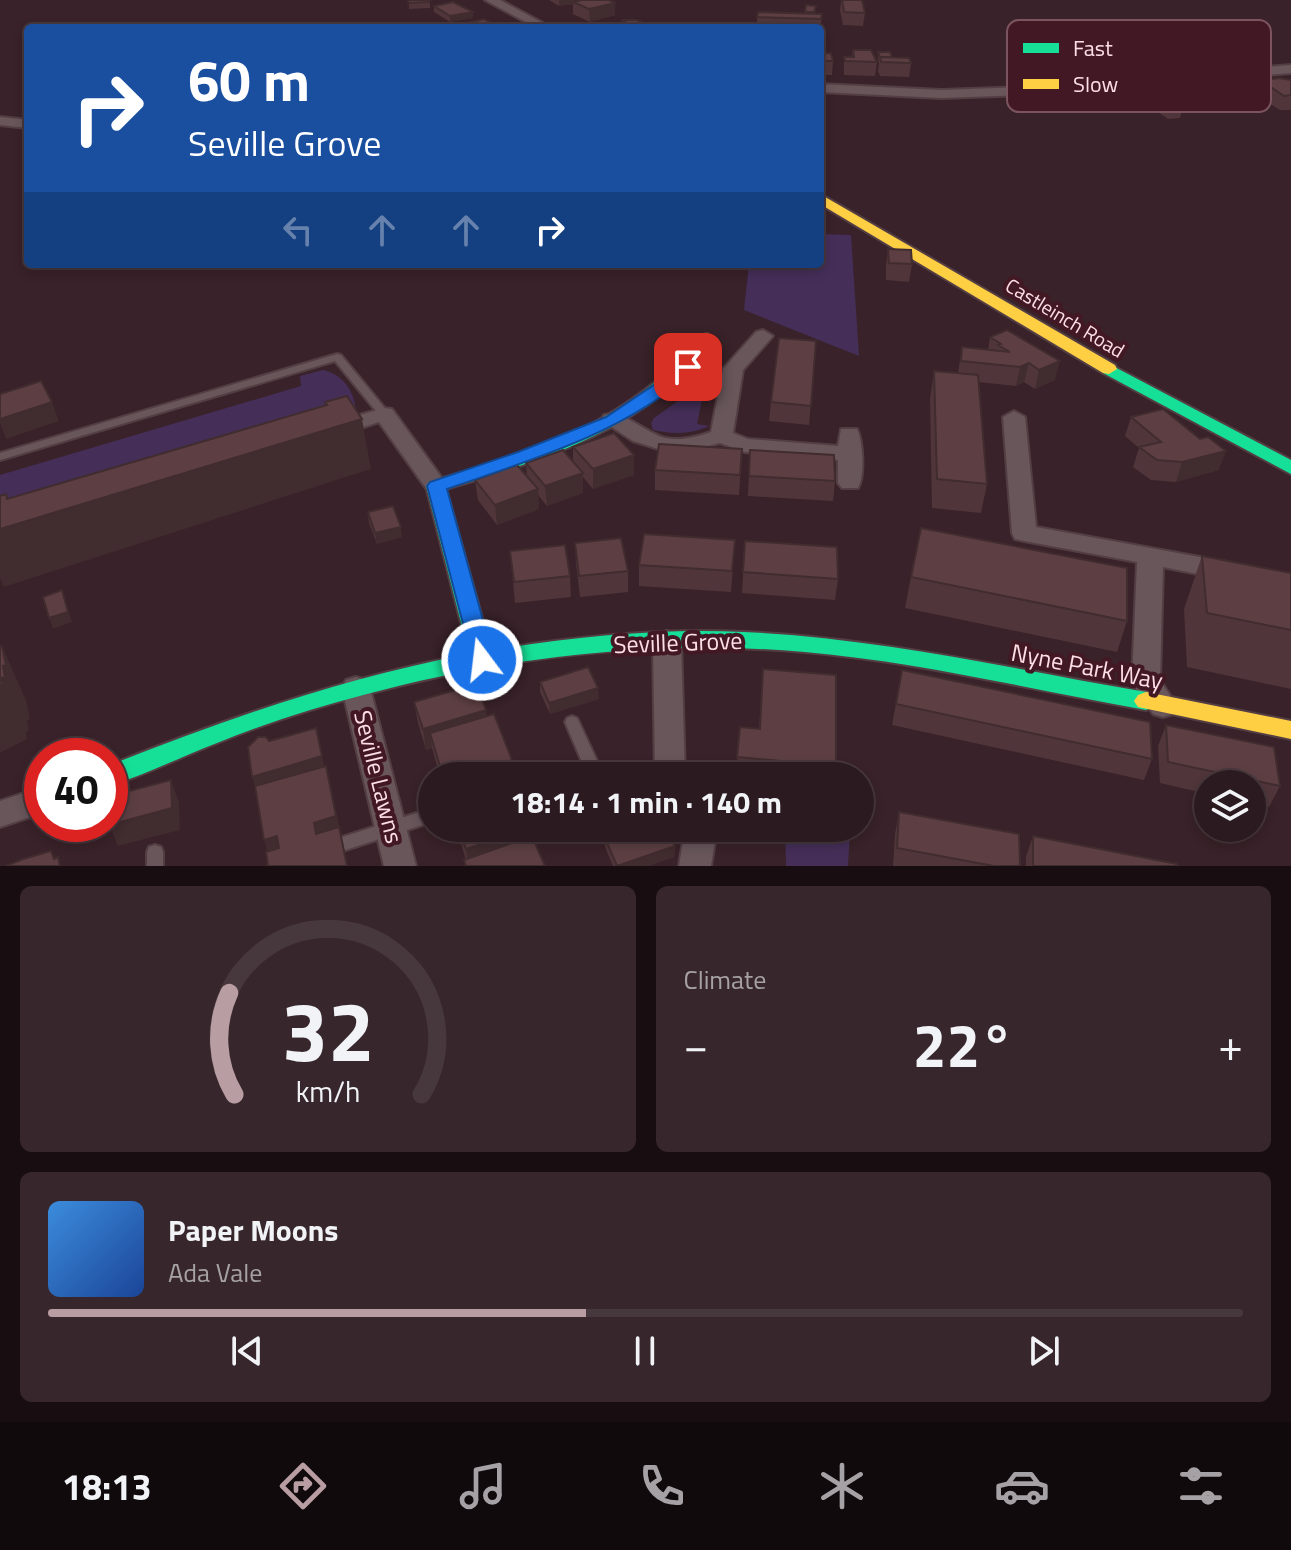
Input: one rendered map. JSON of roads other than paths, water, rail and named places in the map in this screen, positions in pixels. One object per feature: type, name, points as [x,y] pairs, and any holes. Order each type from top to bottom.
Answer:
[{"type":"street","points":[[491,0],[538,24]]},
{"type":"street","points":[[1271,71],[1291,69]]},
{"type":"street","points":[[824,88],[941,94],[1007,92]]},
{"type":"street","points":[[0,121],[24,124]]},
{"type":"street","name":"Castleinch Road","points":[[824,200],[1155,396],[1291,468]]},
{"type":"street","points":[[721,436],[733,369],[762,336]]},
{"type":"street","points":[[436,486],[481,472],[612,420],[668,385],[688,367],[707,339]]},
{"type":"street","points":[[310,437],[384,414],[436,486],[482,660]]},
{"type":"street","points":[[1014,417],[1024,533],[1252,576]]},
{"type":"street","points":[[612,420],[665,446],[697,444],[721,436],[745,445],[850,444],[850,483]]},
{"type":"street","points":[[1149,556],[1151,580],[1146,682],[1163,706]]},
{"type":"street","points":[[667,641],[670,762]]},
{"type":"street","name":"Seville Grove","points":[[128,769],[247,721],[356,688],[482,660],[568,648],[667,641],[773,641],[874,652]]},
{"type":"street","name":"Nyne Park Way","points":[[874,652],[1291,730]]},
{"type":"street","name":"Seville Lawns","points":[[356,688],[400,866]]},
{"type":"street","points":[[0,814],[24,806]]},
{"type":"street","points":[[695,866],[699,842]]},
{"type":"lane","points":[[0,457],[337,357],[384,414]]},
{"type":"lane","points":[[572,722],[589,762]]},
{"type":"lane","points":[[321,851],[418,819]]}]
